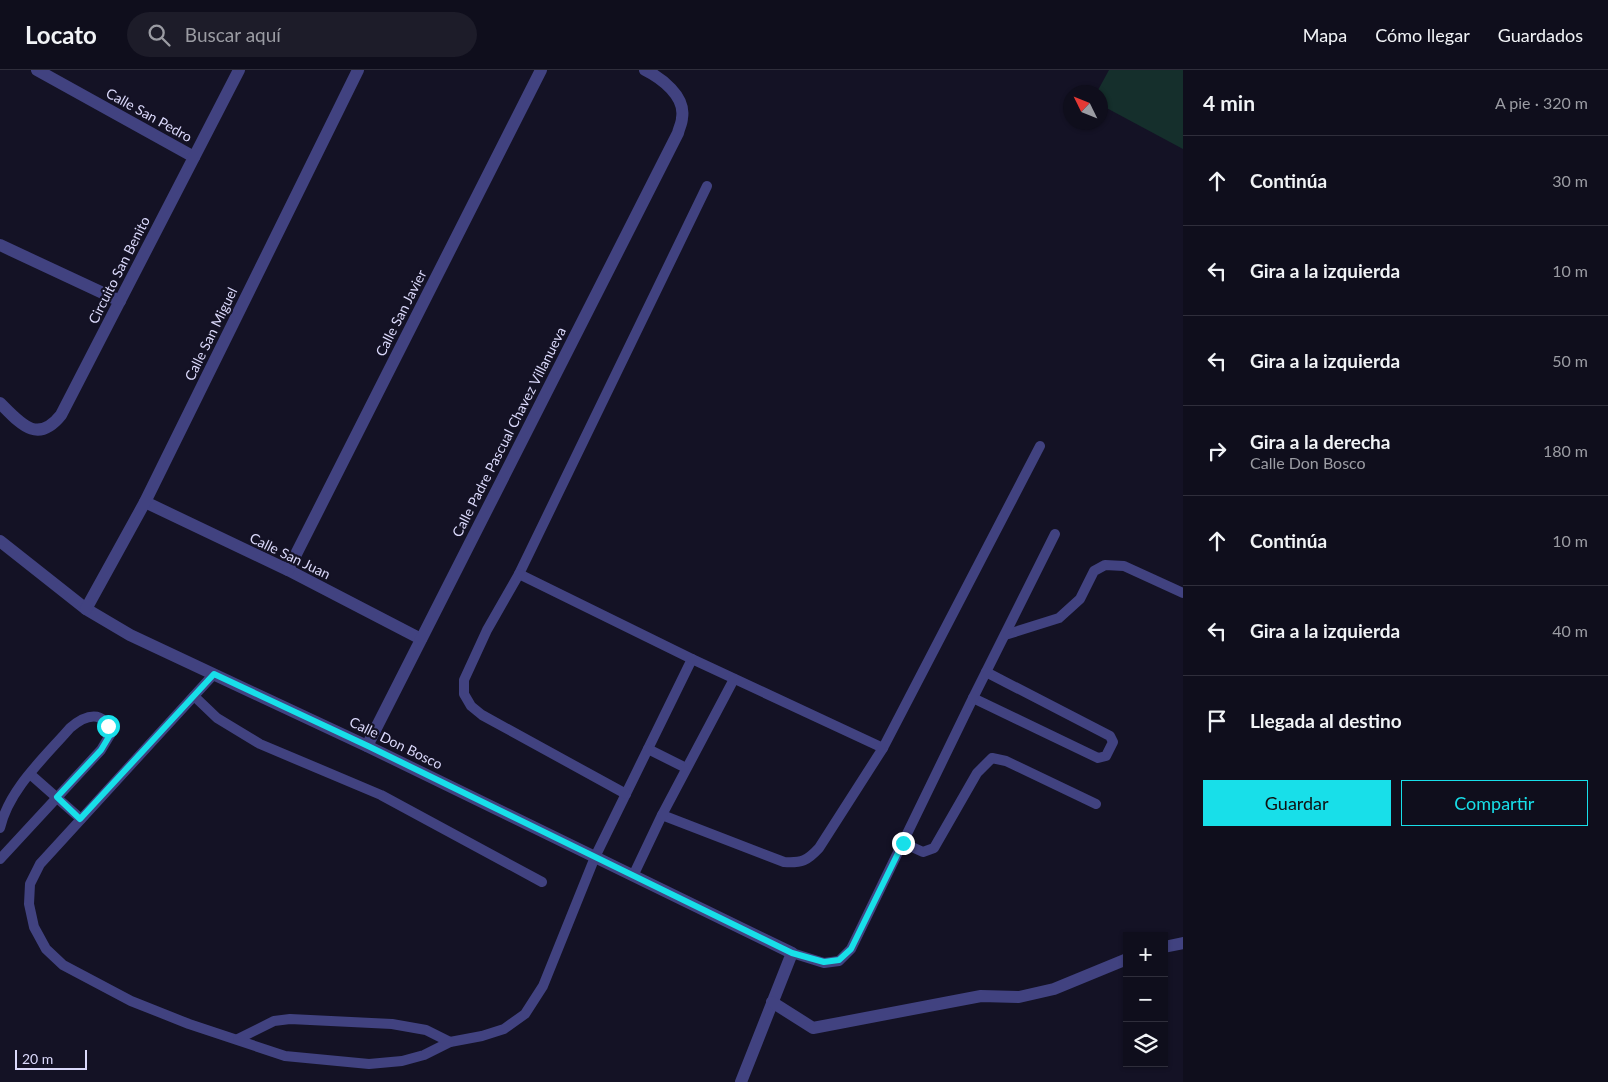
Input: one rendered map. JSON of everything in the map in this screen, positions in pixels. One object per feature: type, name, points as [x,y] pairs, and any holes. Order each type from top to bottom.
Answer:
[{"type":"street","name":"Calle San Pedro","points":[[37,70],[194,157]]},
{"type":"street","name":"Circuito San Benito","points":[[0,403],[20,423],[34,430],[45,430],[53,425],[61,415],[239,70]]},
{"type":"street","name":"Calle San Miguel","points":[[86,609],[145,502],[358,70]]},
{"type":"street","name":"Calle San Javier","points":[[288,570],[541,70]]},
{"type":"street","name":"Calle Padre Pascual Chavez Villanueva","points":[[368,746],[678,133],[683,116],[680,102],[671,89],[656,75],[644,70]]},
{"type":"street","points":[[0,244],[120,301]]},
{"type":"street","name":"Calle San Juan","points":[[145,502],[288,570],[421,639]]},
{"type":"street","name":"Calle Don Bosco","points":[[0,541],[86,609],[130,635],[368,746],[792,953]]},
{"type":"street","points":[[1168,946],[1183,943]]},
{"type":"street","points":[[741,1082],[792,953]]},
{"type":"street","points":[[772,1002],[813,1028],[981,996],[1019,997],[1054,989],[1123,961]]},
{"type":"lane","points":[[626,794],[482,715],[471,706],[464,694],[464,680],[487,630],[519,574],[707,186]]},
{"type":"lane","points":[[662,815],[784,862],[798,863],[809,858],[819,848],[883,748],[1040,446]]},
{"type":"lane","points":[[792,953],[824,962],[839,960],[851,949],[1055,534]]},
{"type":"lane","points":[[1005,635],[1059,618],[1080,599],[1094,571],[1105,565],[1124,566],[1183,593]]},
{"type":"lane","points":[[519,574],[692,659],[883,748]]},
{"type":"lane","points":[[214,674],[40,864],[30,884],[29,904],[34,927],[46,949],[63,964],[131,1001],[189,1024],[285,1056],[370,1064],[402,1061],[424,1055],[450,1042],[482,1036],[504,1029],[525,1014],[543,986],[594,857],[692,659]]},
{"type":"lane","points":[[973,698],[1098,758],[1106,756],[1113,742],[1110,736],[986,672]]},
{"type":"lane","points":[[633,876],[686,768],[734,679]]},
{"type":"lane","points":[[194,696],[217,718],[260,744],[381,795],[542,882]]},
{"type":"lane","points":[[0,828],[3,815],[14,794],[70,728],[80,719],[91,716],[101,718],[108,726],[110,735],[101,750],[0,859]]},
{"type":"lane","points":[[648,749],[686,768]]},
{"type":"lane","points":[[903,843],[923,852],[934,848],[977,773],[992,758],[1006,761],[1096,804]]},
{"type":"lane","points":[[30,774],[80,819]]},
{"type":"lane","points":[[238,1039],[274,1021],[290,1018],[392,1024],[426,1030],[450,1042]]},
{"type":"green space","points":[[1109,70],[1183,70],[1183,149],[1108,109],[1108,85],[1101,85]]},
{"type":"route","points":[[108,726],[110,735],[101,750],[57,797],[80,819],[214,674],[368,746],[792,953],[824,962],[839,960],[851,949],[903,843]]}]
